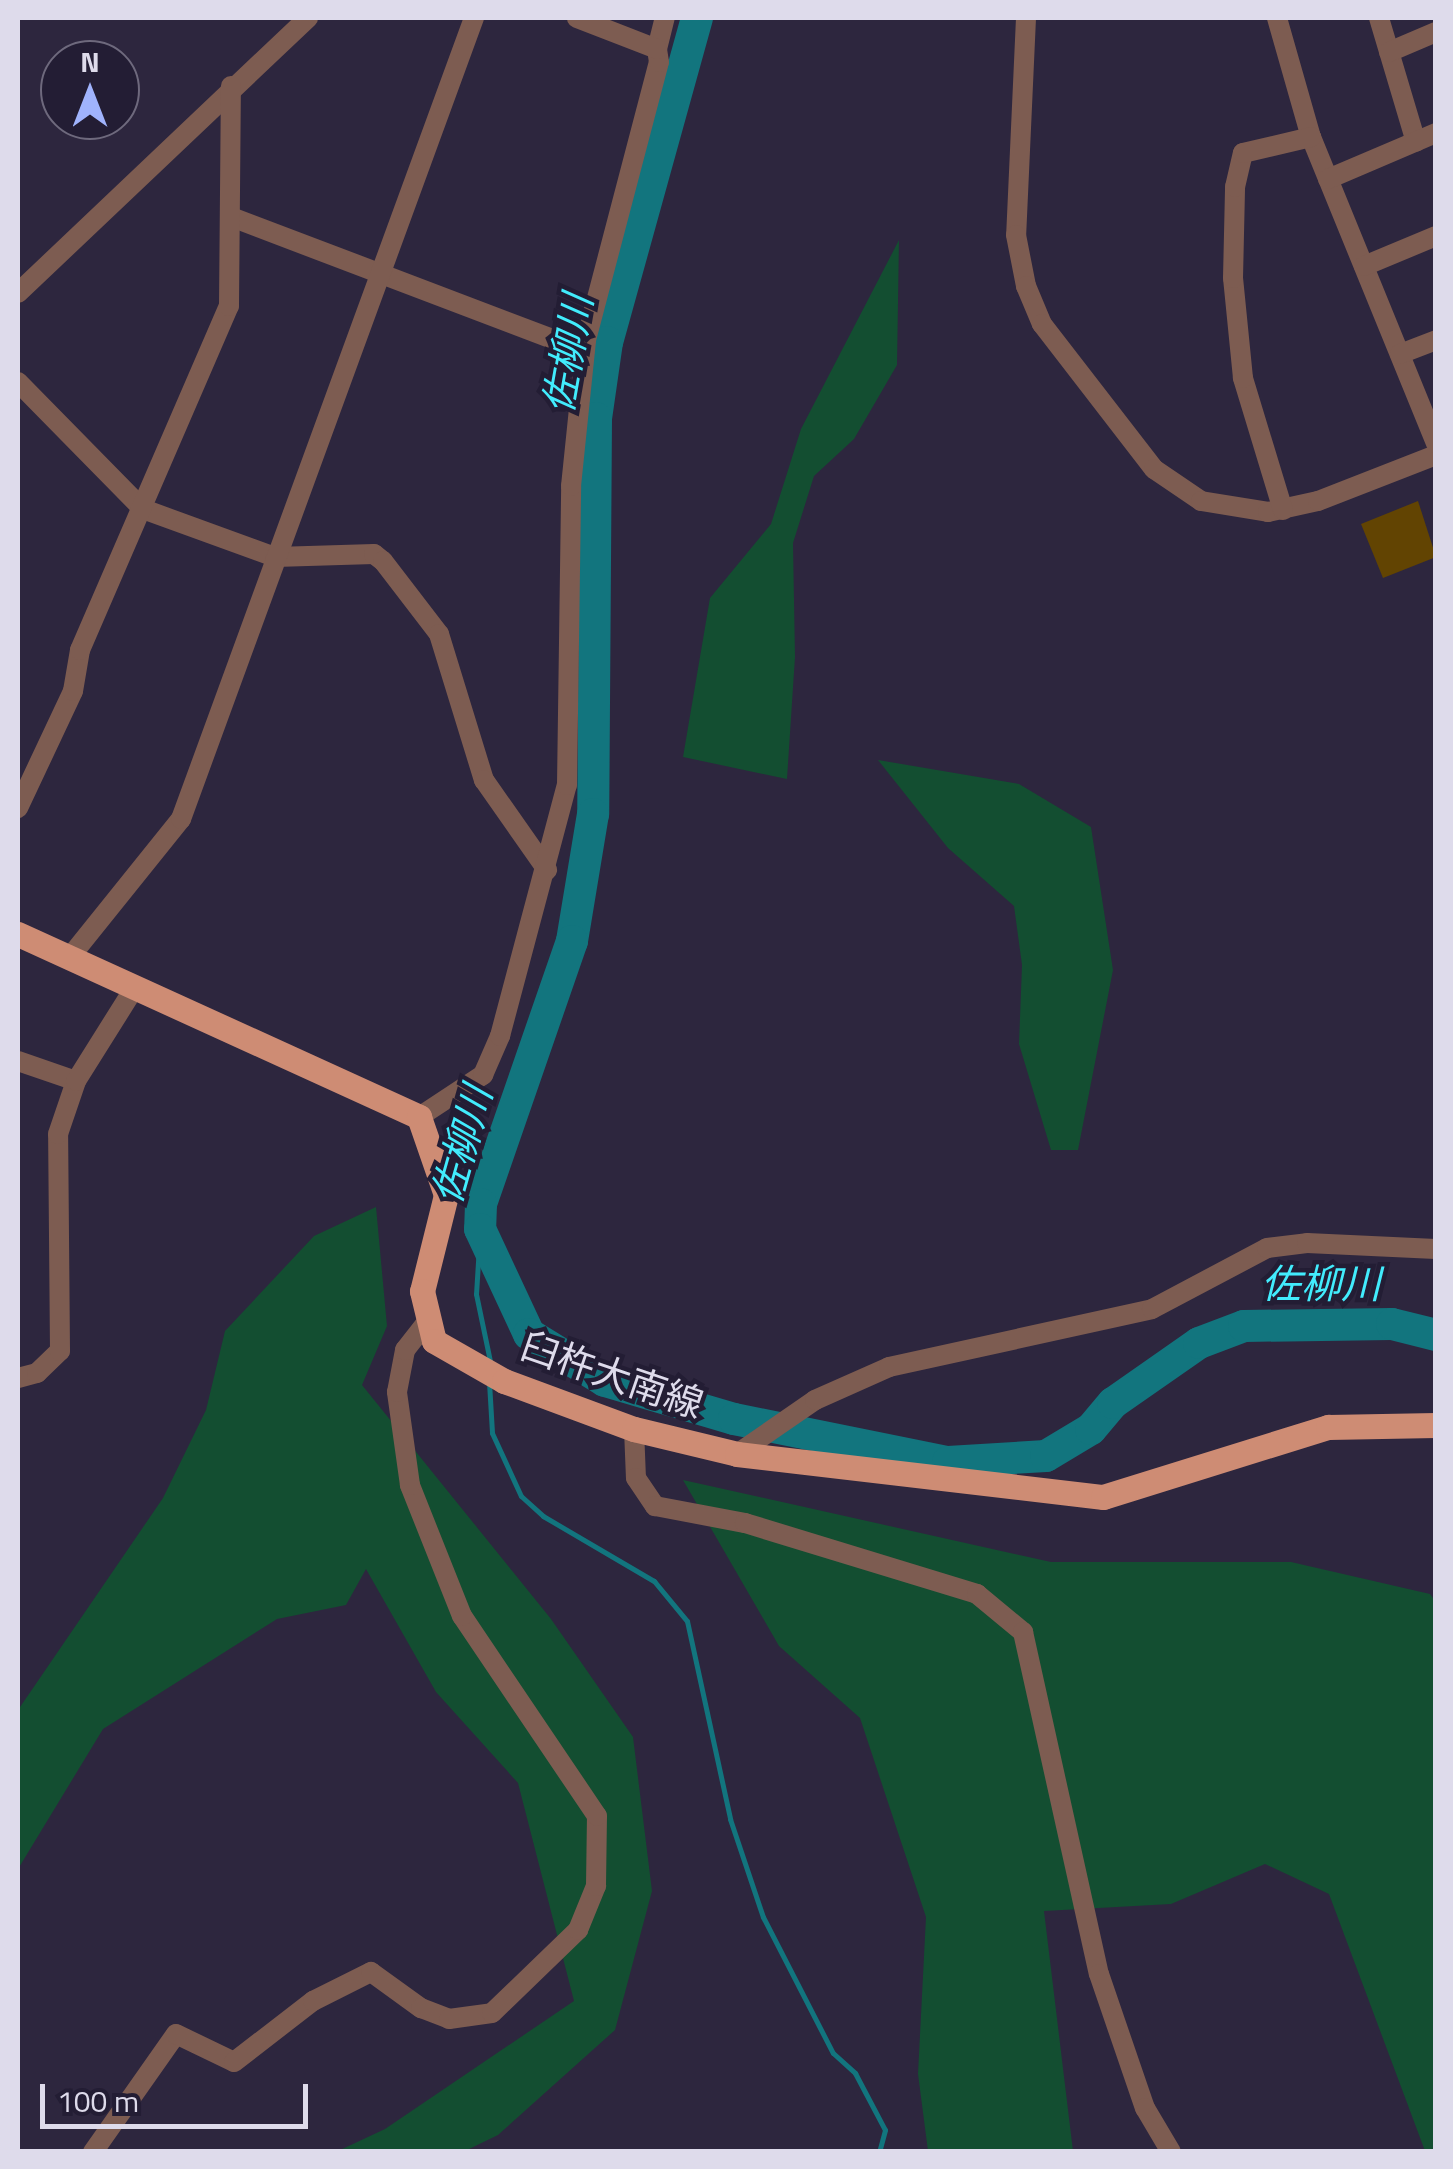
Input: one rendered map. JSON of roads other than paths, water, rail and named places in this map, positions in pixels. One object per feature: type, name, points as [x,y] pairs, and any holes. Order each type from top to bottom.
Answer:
[{"type":"main road","points":[[18,934],[420,1117],[446,1195],[422,1291],[426,1322]]},
{"type":"main road","name":"臼杵大南線","points":[[426,1322],[434,1341],[504,1380],[634,1429],[737,1454],[1103,1497],[1328,1427],[1436,1425]]},
{"type":"street","points":[[18,294],[231,86],[308,18]]},
{"type":"street","points":[[70,956],[181,819],[474,18]]},
{"type":"street","points":[[577,18],[657,49]]},
{"type":"street","points":[[420,1117],[483,1075],[547,870],[568,786],[572,486],[585,350],[660,62],[657,49],[665,18]]},
{"type":"street","points":[[1026,18],[1016,235],[1026,286],[1042,324],[1123,435],[1174,487],[1234,510],[1283,510],[1436,454]]},
{"type":"street","points":[[1278,18],[1311,137],[1436,444]]},
{"type":"street","points":[[1328,180],[1426,138],[1378,18]]},
{"type":"street","points":[[1389,52],[1436,32]]},
{"type":"street","points":[[18,808],[73,691],[80,650],[228,306],[234,218],[231,86]]},
{"type":"street","points":[[1283,510],[1243,378],[1233,278],[1235,187],[1244,152],[1311,137]]},
{"type":"street","points":[[234,218],[585,350]]},
{"type":"street","points":[[1364,266],[1436,236]]},
{"type":"street","points":[[1400,354],[1436,340]]},
{"type":"street","points":[[18,382],[143,509],[276,557],[374,554],[382,561],[439,634],[484,780],[547,870]]},
{"type":"street","points":[[18,1377],[37,1373],[60,1351],[56,1274],[63,1240],[55,1164],[76,1081],[135,987]]},
{"type":"street","points":[[18,1062],[76,1081]]},
{"type":"street","points":[[737,1454],[815,1400],[888,1367],[1152,1309],[1267,1248],[1307,1242],[1436,1249]]},
{"type":"street","points":[[94,2152],[176,2034],[234,2062],[313,2001],[372,1972],[420,2008],[449,2019],[492,2013],[578,1930],[596,1886],[597,1816],[462,1616],[410,1485],[397,1392],[405,1350],[426,1322]]},
{"type":"street","points":[[634,1429],[636,1478],[656,1506],[745,1523],[931,1578],[976,1594],[1022,1632],[1099,1974],[1145,2108],[1171,2152]]},
{"type":"waterway","name":"佐柳川","points":[[697,18],[607,342],[596,418],[593,814],[572,941],[481,1204],[480,1229],[529,1334],[605,1381],[734,1419],[948,1462],[1046,1456],[1091,1429],[1113,1403],[1199,1343],[1244,1326],[1392,1324],[1436,1335]]},
{"type":"waterway","points":[[480,1229],[476,1294],[491,1366]]},
{"type":"waterway","points":[[489,1382],[492,1433],[521,1496],[543,1516],[654,1581],[687,1621],[730,1819],[763,1917],[833,2053],[855,2073],[885,2130],[879,2152]]}]
